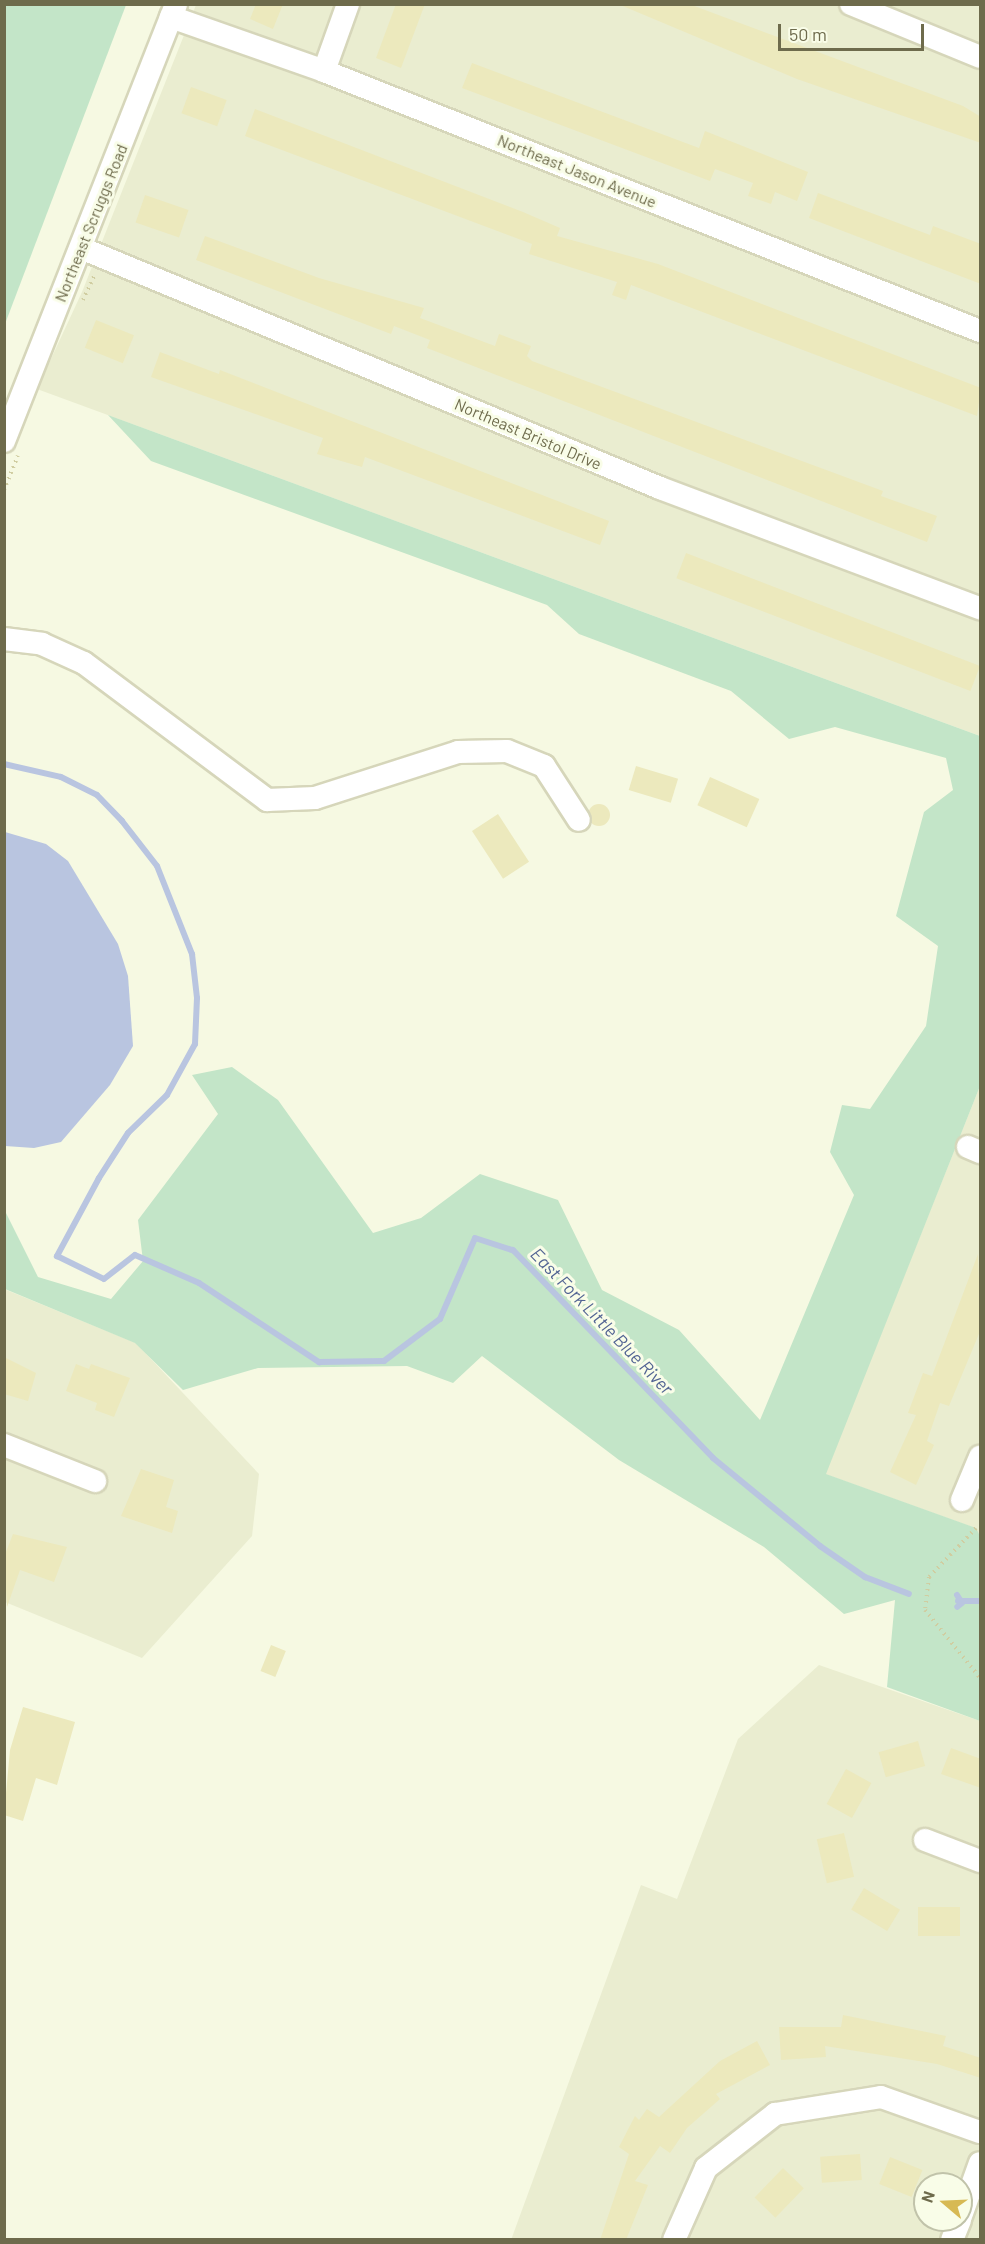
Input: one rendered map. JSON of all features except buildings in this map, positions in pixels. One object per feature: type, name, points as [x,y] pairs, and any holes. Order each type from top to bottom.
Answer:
[{"type":"street","points":[[324,71],[348,4]]},
{"type":"street","points":[[851,4],[980,55]]},
{"type":"street","name":"Northeast Jason Avenue","points":[[174,11],[981,331]]},
{"type":"street","name":"Northeast Scruggs Road","points":[[4,441],[174,11]]},
{"type":"street","name":"Northeast Bristol Drive","points":[[81,248],[660,489],[981,608]]},
{"type":"street","points":[[4,639],[42,644],[84,663],[267,800],[315,798],[458,752],[507,751],[544,766],[579,820]]},
{"type":"street","points":[[4,1445],[95,1480]]},
{"type":"street","points":[[962,1500],[981,1457]]},
{"type":"street","points":[[925,1840],[981,1862]]},
{"type":"street","points":[[674,2240],[706,2168],[775,2114],[881,2097],[981,2132]]},
{"type":"street","points":[[973,2184],[981,2163]]},
{"type":"path","points":[[976,1528],[928,1577],[925,1610],[981,1678]]},
{"type":"shaded area","points":[[4,5],[126,5],[5,324]]},
{"type":"shaded area","points":[[196,5],[980,5],[980,736],[37,389],[82,292]]},
{"type":"shaded area","points":[[108,415],[980,736],[980,1086],[826,1474],[976,1528],[980,1536],[980,1721],[887,1687],[895,1600],[844,1614],[764,1547],[619,1460],[482,1356],[453,1383],[407,1366],[258,1368],[183,1390],[135,1343],[5,1289],[4,1209],[38,1277],[111,1299],[143,1261],[138,1220],[218,1114],[192,1075],[232,1067],[278,1100],[373,1233],[421,1218],[480,1174],[558,1200],[602,1290],[679,1330],[760,1420],[854,1195],[830,1152],[842,1105],[870,1109],[926,1026],[938,946],[896,916],[924,812],[953,790],[946,758],[835,727],[789,739],[731,691],[579,634],[547,605],[151,461]]},
{"type":"shaded area","points":[[980,1086],[980,1536],[975,1528],[825,1474]]},
{"type":"shaded area","points":[[4,1289],[136,1343],[259,1474],[252,1536],[142,1658],[5,1602]]},
{"type":"shaded area","points":[[819,1665],[980,1721],[980,2239],[511,2240],[641,1885],[677,1899],[738,1739]]},
{"type":"water","points":[[5,832],[46,844],[68,861],[118,944],[128,976],[133,1046],[110,1085],[61,1142],[34,1148],[5,1146]]},
{"type":"waterway","name":"East Fork Little Blue River","points":[[4,764],[61,777],[97,795],[122,821],[157,866],[192,954],[197,998],[195,1044],[167,1095],[128,1133],[99,1178],[57,1256],[104,1279],[135,1255],[199,1283],[319,1362],[384,1361],[440,1319],[475,1238],[513,1250],[713,1458],[820,1546],[865,1577],[909,1594]]},
{"type":"waterway","name":"East Fork Little Blue River","points":[[957,1595],[962,1603],[957,1607]]},
{"type":"waterway","name":"East Fork Little Blue River","points":[[958,1601],[980,1601]]}]
